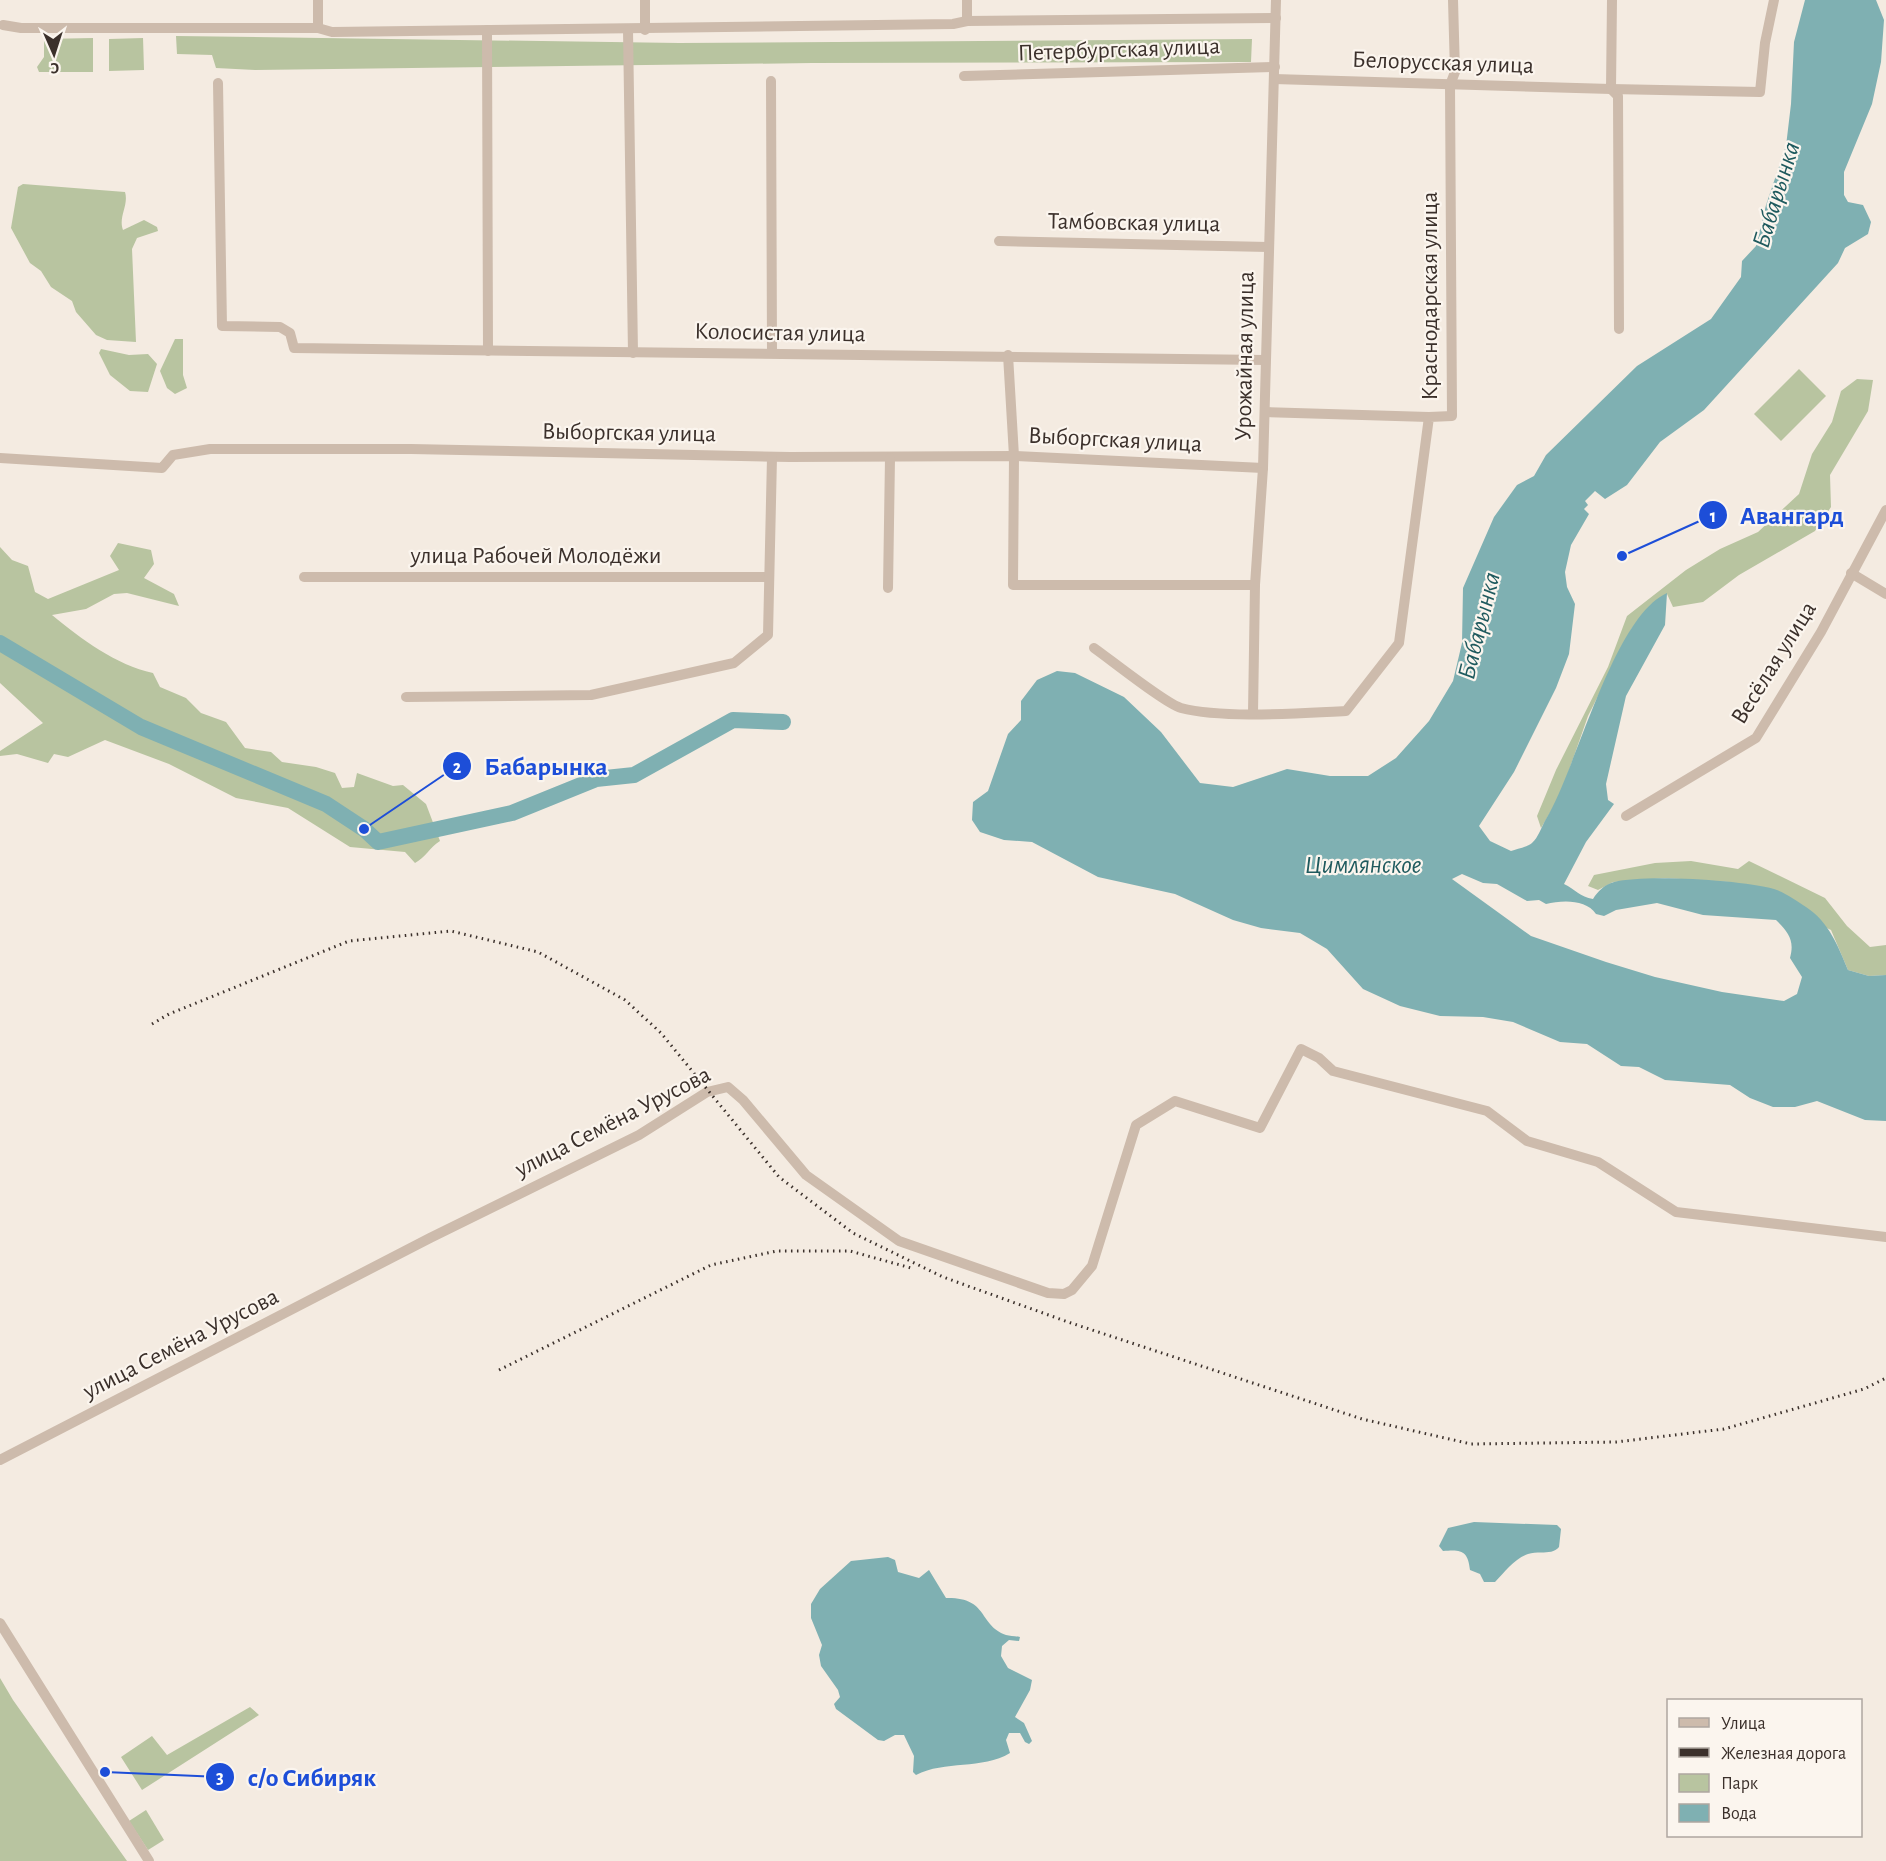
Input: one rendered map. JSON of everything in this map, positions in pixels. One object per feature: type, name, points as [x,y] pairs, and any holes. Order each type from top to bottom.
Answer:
[{"type":"street","points":[[318,0],[318,28]]},
{"type":"street","points":[[645,0],[645,30]]},
{"type":"street","points":[[967,0],[967,21]]},
{"type":"street","name":"Урожайная улица","points":[[1253,713],[1255,585],[1265,412],[1264,360],[1276,0]]},
{"type":"street","name":"Краснодарская улица","points":[[1094,648],[1179,708],[1253,713],[1346,711],[1399,643],[1429,417],[1452,416],[1450,85],[1455,72],[1453,0]]},
{"type":"street","points":[[1612,0],[1611,89],[1618,96],[1619,329]]},
{"type":"street","name":"Белорусская улица","points":[[1274,79],[1760,92],[1765,44],[1774,0]]},
{"type":"street","name":"Петербургская улица","points":[[3,25],[21,28],[318,28],[332,32],[645,30],[953,24],[967,21],[1276,18]]},
{"type":"street","points":[[487,30],[488,351]]},
{"type":"street","points":[[628,30],[633,353]]},
{"type":"street","name":"Петербургская улица","points":[[964,76],[1275,67]]},
{"type":"street","points":[[771,81],[772,353]]},
{"type":"street","name":"Колосистая улица","points":[[218,83],[222,326],[280,327],[291,333],[294,348],[1008,355],[1264,360]]},
{"type":"street","name":"Тамбовская улица","points":[[999,241],[1268,247]]},
{"type":"street","points":[[1008,355],[1014,456],[1013,585],[1255,585]]},
{"type":"street","points":[[1265,412],[1429,417]]},
{"type":"street","name":"Выборгская улица","points":[[0,458],[162,468],[173,455],[210,449],[411,449],[772,457],[1014,456],[1263,468]]},
{"type":"street","points":[[406,697],[591,695],[734,663],[768,635],[772,457]]},
{"type":"street","points":[[888,588],[890,458]]},
{"type":"street","name":"Весёлая улица","points":[[1626,816],[1756,738],[1821,632],[1886,510]]},
{"type":"street","points":[[1851,573],[1886,594]]},
{"type":"street","name":"улица Рабочей Молодёжи","points":[[304,577],[768,577]]},
{"type":"street","name":"улица Семёна Урусова","points":[[0,1461],[430,1238],[639,1135],[707,1092],[728,1087],[743,1100],[806,1175],[898,1241],[1048,1293],[1064,1294],[1072,1290],[1092,1266],[1136,1125],[1175,1101],[1260,1128],[1301,1049],[1319,1059],[1333,1071],[1487,1111],[1527,1141],[1598,1162],[1676,1212],[1886,1236]]},
{"type":"street","points":[[0,1623],[149,1861]]},
{"type":"green space","points":[[176,36],[679,43],[1252,39],[1251,62],[812,63],[255,70],[216,68],[212,55],[177,54]]},
{"type":"green space","points":[[93,38],[93,72],[39,72],[37,67],[44,57],[44,39]]},
{"type":"green space","points":[[143,38],[144,70],[109,71],[109,39]]},
{"type":"green space","points":[[23,184],[125,192],[123,230],[144,220],[157,227],[158,231],[137,238],[132,249],[136,342],[107,340],[96,335],[76,312],[72,301],[51,287],[41,271],[30,263],[11,228],[18,187]]},
{"type":"green space","points":[[175,339],[183,339],[183,375],[187,388],[175,394],[167,388],[160,371]]},
{"type":"green space","points":[[101,349],[129,355],[148,354],[157,364],[148,392],[130,391],[110,375],[99,353]]},
{"type":"green space","points":[[1799,369],[1826,396],[1781,441],[1754,414]]},
{"type":"green space","points":[[1857,379],[1873,380],[1868,411],[1830,475],[1831,507],[1815,531],[1739,575],[1703,602],[1673,607],[1667,594],[1632,628],[1588,716],[1560,796],[1541,828],[1537,816],[1556,770],[1608,667],[1627,616],[1686,570],[1720,549],[1758,532],[1799,494],[1812,454],[1832,422],[1841,391]]},
{"type":"green space","points":[[118,543],[151,550],[154,564],[144,578],[174,594],[179,606],[127,593],[114,594],[86,609],[52,615],[87,642],[112,657],[153,673],[160,687],[186,698],[201,713],[226,722],[245,748],[271,752],[282,762],[316,767],[335,773],[342,788],[354,787],[357,773],[393,786],[403,785],[426,804],[440,841],[415,863],[405,852],[350,847],[288,808],[236,798],[169,764],[105,740],[68,757],[54,754],[48,763],[17,754],[0,756],[0,751],[43,723],[0,683],[0,547],[12,560],[28,566],[35,592],[48,599],[119,570],[110,556]]},
{"type":"green space","points":[[1691,861],[1738,869],[1749,861],[1825,898],[1847,926],[1870,947],[1886,945],[1886,975],[1869,976],[1848,970],[1831,930],[1729,882],[1665,878],[1613,882],[1598,890],[1588,886],[1594,875],[1655,863]]},
{"type":"green space","points":[[0,1678],[13,1700],[127,1861],[0,1861]]},
{"type":"green space","points":[[250,1707],[259,1715],[142,1790],[121,1757],[152,1736],[167,1755]]},
{"type":"green space","points":[[146,1810],[164,1840],[148,1850],[129,1821]]},
{"type":"water","name":"Цимлянское","points":[[1805,0],[1876,0],[1884,20],[1881,62],[1872,104],[1844,172],[1844,195],[1848,202],[1863,205],[1871,222],[1868,234],[1845,248],[1838,263],[1704,410],[1660,442],[1627,485],[1605,499],[1595,491],[1585,501],[1588,505],[1584,509],[1589,514],[1571,545],[1565,572],[1567,587],[1575,604],[1569,654],[1556,688],[1514,772],[1479,826],[1490,841],[1511,851],[1534,841],[1558,796],[1613,662],[1630,631],[1648,608],[1667,593],[1665,625],[1626,696],[1606,784],[1608,800],[1614,804],[1586,842],[1564,884],[1585,897],[1593,899],[1599,891],[1614,882],[1648,878],[1717,881],[1774,889],[1806,907],[1827,927],[1848,970],[1869,976],[1886,975],[1886,1121],[1865,1120],[1817,1101],[1795,1107],[1773,1107],[1750,1098],[1730,1085],[1665,1080],[1639,1067],[1621,1066],[1587,1044],[1560,1042],[1513,1022],[1483,1017],[1440,1016],[1400,1006],[1363,989],[1327,949],[1300,933],[1261,928],[1233,920],[1175,894],[1098,877],[1032,842],[1004,840],[980,832],[972,820],[973,802],[988,791],[1008,734],[1021,720],[1021,701],[1037,680],[1057,671],[1075,673],[1124,697],[1161,732],[1200,783],[1233,787],[1287,769],[1330,776],[1368,776],[1396,758],[1429,721],[1453,681],[1462,643],[1463,588],[1494,517],[1517,485],[1534,476],[1546,455],[1637,366],[1711,319],[1741,277],[1742,261],[1756,246],[1766,205],[1786,146],[1794,42]],"holes":[[[1462,874],[1483,883],[1497,884],[1527,901],[1539,900],[1546,904],[1566,901],[1580,903],[1592,909],[1596,914],[1604,916],[1616,910],[1657,903],[1703,915],[1776,920],[1784,928],[1791,941],[1790,958],[1802,977],[1797,994],[1784,1001],[1722,992],[1655,977],[1531,936],[1452,879]]]},
{"type":"water","points":[[1474,1522],[1557,1525],[1561,1529],[1559,1547],[1549,1552],[1523,1556],[1495,1582],[1484,1582],[1480,1574],[1470,1570],[1466,1555],[1455,1550],[1443,1551],[1439,1546],[1448,1528]]},
{"type":"water","points":[[888,1557],[895,1560],[898,1572],[919,1578],[929,1570],[946,1598],[970,1602],[997,1630],[1006,1635],[1020,1637],[1019,1641],[1009,1640],[1002,1646],[1001,1656],[1008,1668],[1032,1680],[1030,1690],[1015,1717],[1024,1723],[1032,1741],[1029,1744],[1025,1742],[1020,1733],[1009,1733],[1006,1740],[1010,1753],[999,1758],[988,1762],[927,1770],[916,1775],[913,1772],[914,1756],[904,1735],[895,1735],[884,1741],[878,1740],[836,1709],[834,1704],[840,1697],[838,1690],[821,1666],[819,1655],[822,1645],[811,1618],[811,1604],[820,1589],[851,1561]]},
{"type":"waterway","name":"Бабарынка","points":[[0,643],[141,727],[326,804],[364,829],[378,842],[512,813],[596,779],[634,775],[733,720],[783,722]]},
{"type":"railway","points":[[152,1024],[169,1014],[349,941],[451,931],[538,952],[625,1000],[661,1033],[779,1177],[853,1233],[943,1277],[1068,1322],[1362,1419],[1471,1444],[1616,1442],[1724,1429],[1864,1389],[1886,1378]]},
{"type":"railway","points":[[499,1370],[711,1265],[777,1251],[850,1251],[911,1268]]},
{"type":"place","name":"Авангард","points":[[1622,556]]},
{"type":"place","name":"Бабарынка","points":[[364,829]]},
{"type":"place","name":"с/о Сибиряк","points":[[105,1772]]}]
